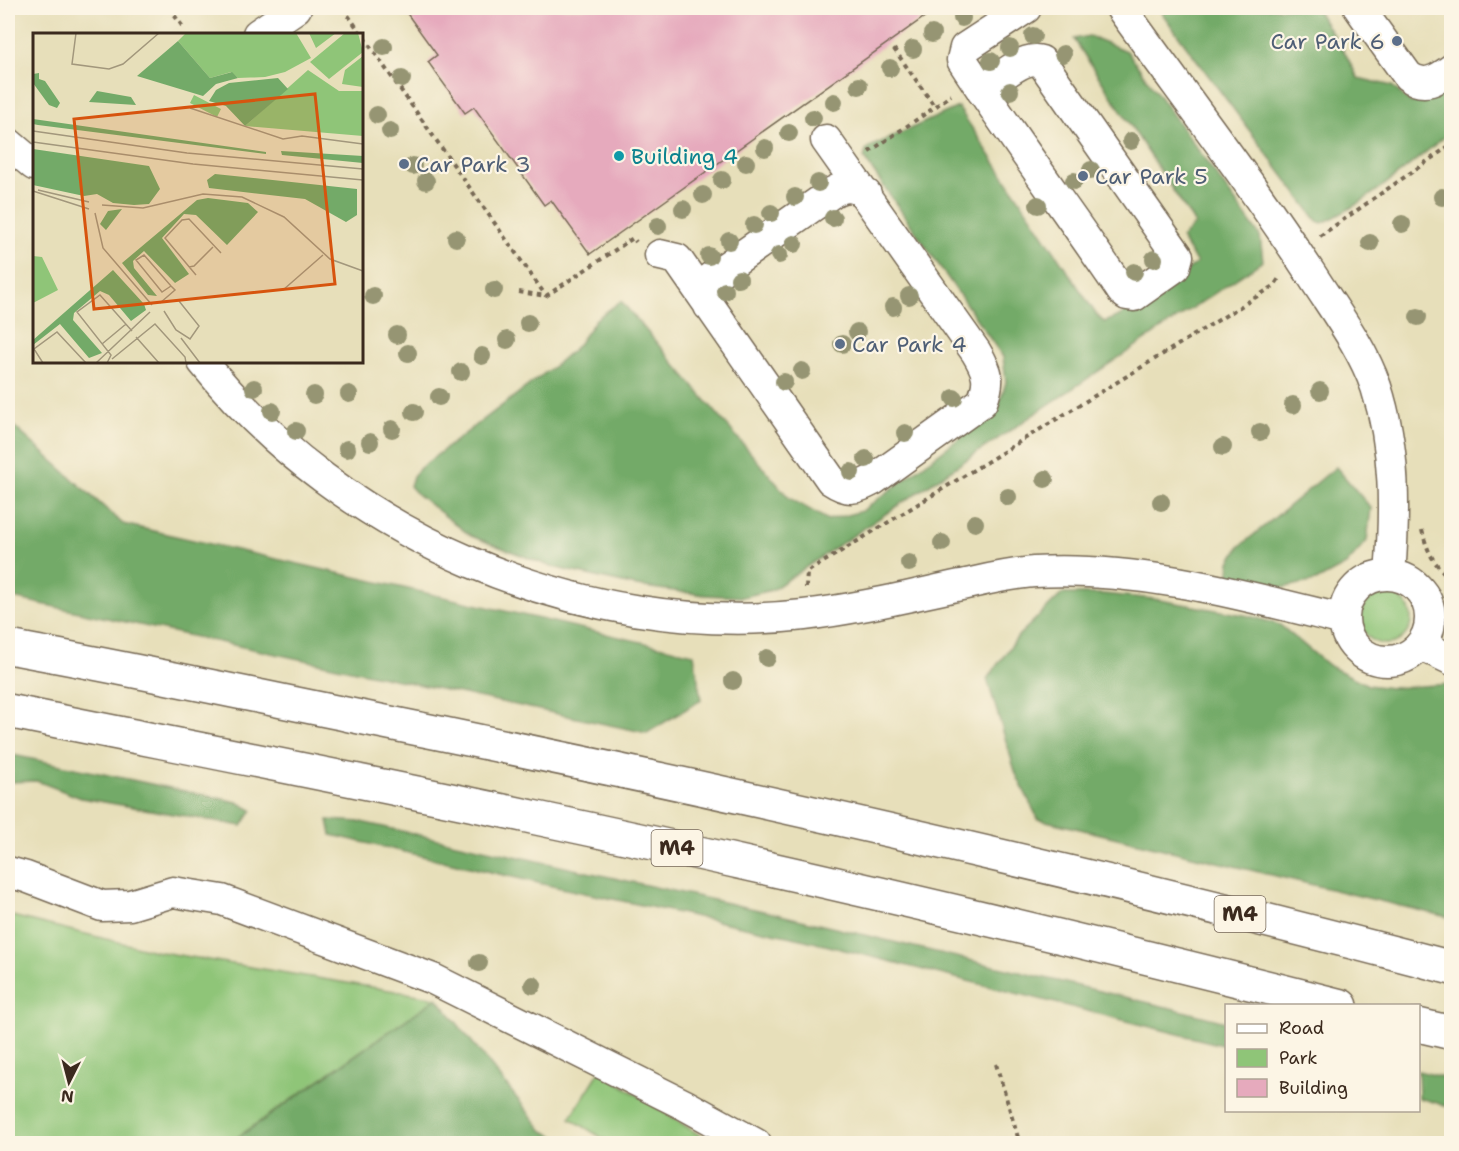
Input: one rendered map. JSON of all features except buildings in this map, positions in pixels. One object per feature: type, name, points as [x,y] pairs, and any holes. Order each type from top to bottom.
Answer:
[{"type":"highway","name":"M4","points":[[8,647],[516,748],[773,804],[1051,868],[1452,968]]},
{"type":"highway","name":"M4","points":[[8,711],[533,817],[801,876],[1083,941],[1337,1004]]},
{"type":"highway","points":[[1420,1025],[1452,1033]]},
{"type":"street","points":[[259,33],[296,8]]},
{"type":"street","points":[[978,85],[1022,62],[1035,59],[1041,61],[1178,256],[1175,267],[1134,296],[1122,291],[978,85],[962,60],[965,48],[998,8]]},
{"type":"street","points":[[965,48],[1026,8]]},
{"type":"street","points":[[1121,8],[1296,251],[1365,358],[1386,426],[1392,465],[1394,523],[1390,575]]},
{"type":"street","points":[[1359,8],[1408,76],[1415,81],[1420,83],[1434,81],[1452,69]]},
{"type":"street","points":[[650,250],[677,259],[831,480],[848,489],[857,488],[873,480],[982,402],[988,382],[986,369],[866,194],[826,140]]},
{"type":"street","points":[[8,143],[33,164]]},
{"type":"street","points":[[709,306],[706,286],[709,279],[833,192],[843,187],[854,187],[866,194]]},
{"type":"street","points":[[204,363],[266,430],[337,486],[398,526],[462,559],[502,575],[630,609],[733,618],[803,615],[872,605],[1003,576],[1032,572],[1062,572],[1100,573],[1186,584],[1344,620]]},
{"type":"street","points":[[1390,575],[1406,579],[1416,585],[1440,606],[1431,618],[1428,632],[1421,645],[1402,659],[1379,661],[1359,650],[1346,631],[1344,620],[1351,595],[1359,585],[1370,578],[1390,575]]},
{"type":"street","points":[[1421,645],[1452,660]]},
{"type":"street","points":[[8,872],[102,906],[130,904],[173,892],[222,900],[433,979],[756,1143]]},
{"type":"path","points":[[169,8],[183,27]]},
{"type":"path","points":[[343,8],[361,33]]},
{"type":"path","points":[[363,36],[546,296]]},
{"type":"path","points":[[894,49],[935,106]]},
{"type":"path","points":[[868,152],[935,106],[978,85]]},
{"type":"path","points":[[803,615],[807,572],[1274,286],[1296,251],[1452,144]]},
{"type":"path","points":[[519,292],[546,296],[633,238],[650,250]]},
{"type":"path","points":[[996,1064],[1020,1143]]},
{"type":"green space","points":[[1158,8],[1315,8],[1344,51],[1358,78],[1392,86],[1411,103],[1451,85],[1451,132],[1389,182],[1356,205],[1322,223],[1317,221]]},
{"type":"green space","points":[[1089,36],[1127,51],[1260,236],[1263,261],[772,590],[743,597],[705,595],[636,586],[552,567],[471,536],[418,495],[410,486],[413,476],[420,468],[554,366],[577,346],[596,319],[621,301],[789,498],[828,520],[862,511],[998,409],[1006,382],[1003,357],[864,158],[870,147],[958,107],[1096,314],[1104,322],[1119,316],[1197,263],[1181,238],[1195,224],[1074,39]]},
{"type":"green space","points":[[8,421],[123,524],[694,654],[701,700],[647,733],[8,597]]},
{"type":"green space","points":[[1336,467],[1371,508],[1367,541],[1346,565],[1316,581],[1281,588],[1229,579],[1230,562],[1239,547]]},
{"type":"green space","points":[[1062,594],[1104,594],[1154,599],[1250,616],[1280,625],[1328,665],[1368,685],[1391,688],[1451,684],[1451,918],[1038,819],[1016,774],[987,679],[1019,635]]},
{"type":"green space","points":[[1381,594],[1391,594],[1404,601],[1411,614],[1411,624],[1404,637],[1391,644],[1381,644],[1372,640],[1365,633],[1361,624],[1361,614],[1365,605],[1372,598]]},
{"type":"green space","points":[[8,754],[237,802],[252,810],[242,826],[81,798],[37,781],[8,782]]},
{"type":"green space","points":[[328,820],[361,822],[768,912],[1225,1022],[1225,1046],[801,939],[547,885],[331,835]]},
{"type":"green space","points":[[8,915],[155,951],[437,998],[229,1143],[8,1143]]},
{"type":"green space","points":[[437,998],[543,1131],[570,1143],[229,1144]]},
{"type":"green space","points":[[600,1071],[712,1143],[610,1143],[570,1118]]},
{"type":"green space","points":[[1420,1071],[1451,1079],[1451,1107],[1420,1098]]},
{"type":"place","name":"Car Park 6","points":[[1397,41]]},
{"type":"place","name":"Building 4","points":[[619,156]]},
{"type":"place","name":"Car Park 3","points":[[404,164]]},
{"type":"place","name":"Car Park 5","points":[[1083,176]]},
{"type":"place","name":"Car Park 4","points":[[840,344]]}]
